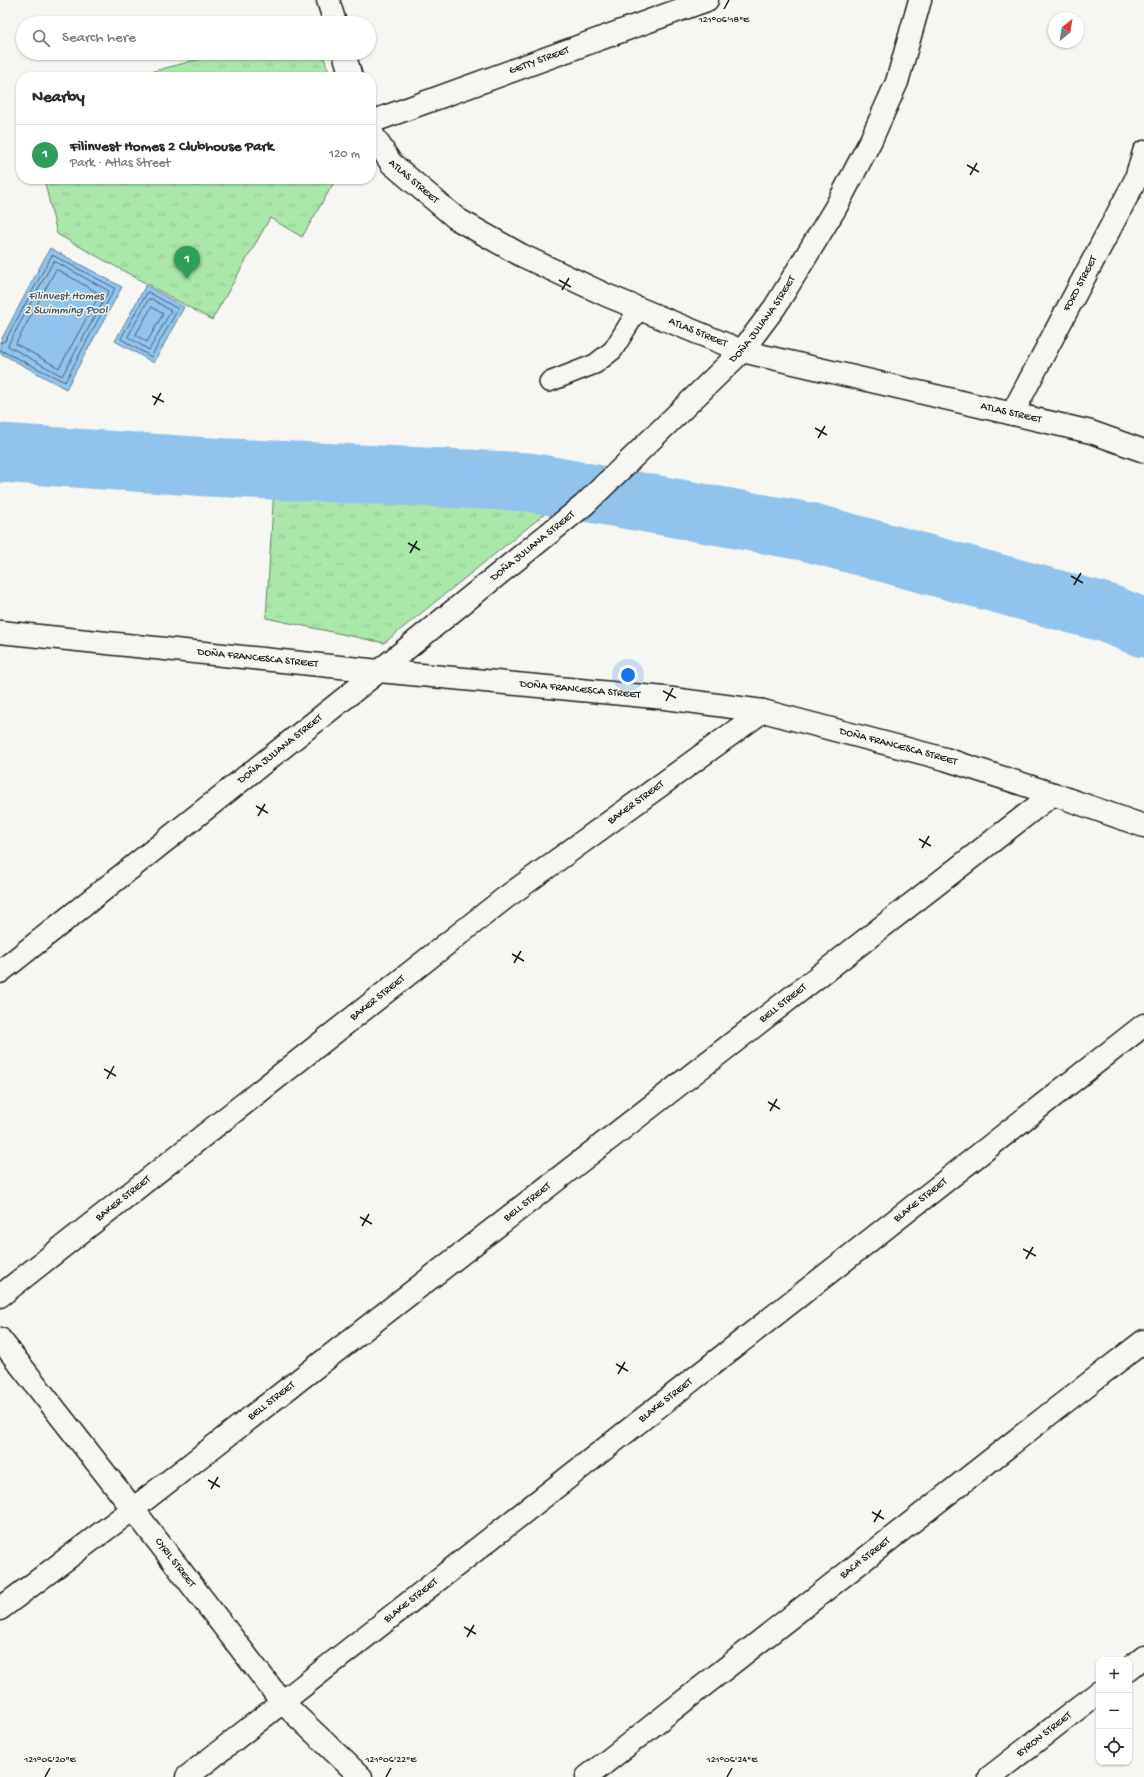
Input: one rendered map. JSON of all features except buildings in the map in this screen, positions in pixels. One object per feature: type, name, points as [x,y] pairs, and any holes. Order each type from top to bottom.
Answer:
[{"type":"street","points":[[328,0],[333,16]]},
{"type":"street","name":"GETTY STREET","points":[[376,120],[707,0]]},
{"type":"street","name":"DOÑA JULIANA STREET","points":[[0,972],[379,671],[584,505],[742,351],[775,307],[802,263],[836,206],[871,140],[897,82],[920,0]]},
{"type":"street","points":[[346,60],[350,72]]},
{"type":"street","name":"ATLAS STREET","points":[[376,140],[391,163],[457,219],[521,255],[606,295],[742,351],[1091,432],[1144,451]]},
{"type":"street","name":"FORD STREET","points":[[1012,414],[1135,181],[1144,152]]},
{"type":"street","name":"DOÑA FRANCESCA STREET","points":[[0,632],[379,671],[665,698],[763,711],[945,759],[1053,794],[1144,826]]},
{"type":"street","name":"BAKER STREET","points":[[0,1296],[505,898],[763,711]]},
{"type":"street","name":"BELL STREET","points":[[0,1609],[133,1509],[1053,794]]},
{"type":"street","name":"BLAKE STREET","points":[[187,1777],[1144,1025]]},
{"type":"street","name":"CYRIL STREET","points":[[0,1339],[282,1702],[361,1777]]},
{"type":"street","name":"BACH STREET","points":[[587,1777],[1144,1341]]},
{"type":"street","points":[[1132,1667],[1144,1657]]},
{"type":"street","name":"BYRON STREET","points":[[990,1777],[1098,1693]]},
{"type":"lane","points":[[549,382],[594,364],[613,350],[638,308]]},
{"type":"green space","points":[[196,60],[325,60],[329,72],[150,72]]},
{"type":"green space","points":[[45,184],[333,184],[302,237],[270,218],[212,320],[57,234]]},
{"type":"green space","points":[[274,488],[562,500],[384,643],[266,618]]},
{"type":"water","name":"Filinvest Homes 2 Swimming Pool","points":[[50,248],[122,287],[66,389],[0,353],[0,342]]},
{"type":"water","points":[[146,285],[184,307],[154,363],[115,341]]},
{"type":"waterway","points":[[0,453],[209,467],[529,482],[809,532],[1106,613],[1144,628]]},
{"type":"place","name":"Filinvest Homes 2 Clubhouse Park","points":[[187,279]]}]
